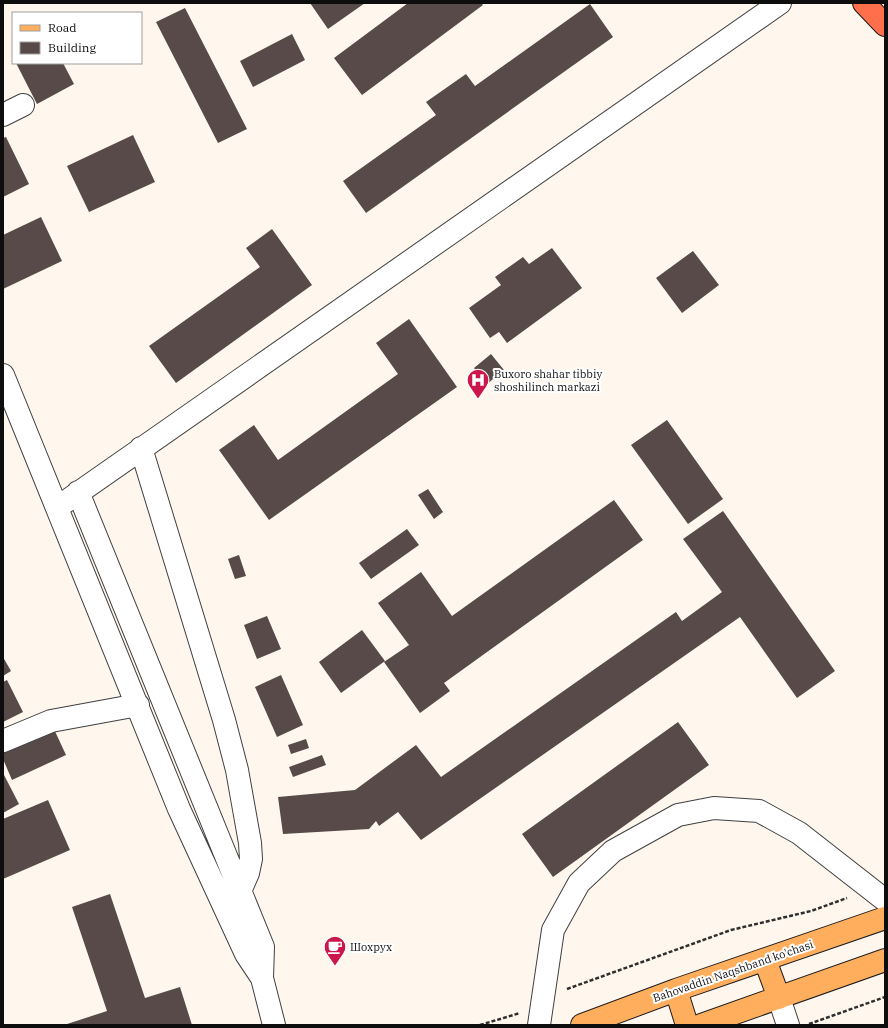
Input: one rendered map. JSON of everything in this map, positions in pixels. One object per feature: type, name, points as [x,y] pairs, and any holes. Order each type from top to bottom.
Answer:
[{"type":"highway","points":[[864,3],[885,25]]},
{"type":"main road","name":"Bahovaddin Naqshband ko'chasi","points":[[582,1025],[676,990],[885,918]]},
{"type":"main road","points":[[765,960],[779,998]]},
{"type":"main road","points":[[701,1025],[885,960]]},
{"type":"main road","points":[[676,990],[687,1025]]},
{"type":"street","points":[[58,507],[780,3]]},
{"type":"street","points":[[3,115],[23,105]]},
{"type":"street","points":[[3,375],[58,507],[179,809],[246,954],[262,978]]},
{"type":"street","points":[[141,448],[224,720],[237,770],[251,848],[251,860],[248,873],[241,889]]},
{"type":"street","points":[[78,492],[264,947],[262,978],[274,1025]]},
{"type":"street","points":[[3,741],[51,721],[138,705]]},
{"type":"street","points":[[540,1016],[553,930],[579,883],[613,851],[678,815],[714,808],[759,811],[799,833],[878,895]]},
{"type":"street","points":[[779,998],[788,1025]]},
{"type":"path","points":[[480,1025],[540,1016],[566,989],[731,930],[878,895]]},
{"type":"path","points":[[806,1025],[885,997]]},
{"type":"building","points":[[310,3],[365,3],[328,29]]},
{"type":"building","points":[[408,3],[481,3],[483,5],[362,95],[334,58]]},
{"type":"building","points":[[590,4],[613,37],[366,213],[343,181],[436,115],[426,102],[466,74],[475,86]]},
{"type":"building","points":[[185,8],[247,129],[218,143],[156,22]]},
{"type":"building","points":[[292,34],[305,60],[253,87],[240,61]]},
{"type":"building","points":[[17,64],[64,64],[74,84],[37,104]]},
{"type":"building","points":[[133,135],[155,182],[89,212],[67,166]]},
{"type":"building","points":[[6,137],[29,184],[3,197],[3,138]]},
{"type":"building","points":[[41,217],[62,261],[3,289],[3,235]]},
{"type":"building","points":[[272,229],[312,285],[176,383],[149,346],[260,267],[246,248]]},
{"type":"building","points":[[552,248],[582,288],[507,343],[499,332],[490,338],[469,308],[501,285],[495,277],[523,257],[529,264]]},
{"type":"building","points":[[693,251],[719,285],[682,313],[656,278]]},
{"type":"building","points":[[409,319],[457,387],[269,520],[219,450],[254,425],[278,460],[398,374],[376,343]]},
{"type":"building","points":[[491,354],[504,370],[487,384],[474,368]]},
{"type":"building","points":[[667,420],[723,499],[688,524],[631,445]]},
{"type":"building","points":[[428,489],[443,512],[434,519],[418,495]]},
{"type":"building","points":[[614,500],[643,540],[444,683],[450,691],[420,713],[384,662],[409,645],[378,603],[421,572],[452,616]]},
{"type":"building","points":[[723,511],[835,671],[797,698],[740,617],[421,840],[398,812],[379,826],[376,821],[369,829],[283,834],[278,797],[355,790],[416,745],[441,777],[676,612],[682,621],[722,592],[683,539]]},
{"type":"building","points":[[407,529],[419,545],[371,579],[359,563]]},
{"type":"building","points":[[239,555],[246,576],[235,579],[228,559]]},
{"type":"building","points":[[267,616],[281,649],[257,659],[244,625]]},
{"type":"building","points":[[362,630],[385,661],[341,693],[319,662]]},
{"type":"building","points":[[3,657],[11,671],[3,676]]},
{"type":"building","points":[[281,675],[303,725],[277,737],[255,687]]},
{"type":"building","points":[[7,680],[23,712],[3,722],[3,682]]},
{"type":"building","points":[[678,722],[709,765],[553,877],[522,834]]},
{"type":"building","points":[[53,727],[66,755],[12,780],[3,759],[3,750]]},
{"type":"building","points":[[306,739],[309,748],[291,754],[288,745]]},
{"type":"building","points":[[322,755],[326,765],[293,777],[289,767]]},
{"type":"building","points":[[3,773],[19,804],[3,813]]},
{"type":"building","points":[[48,800],[70,850],[3,879],[3,819]]},
{"type":"building","points":[[110,894],[145,998],[180,987],[192,1025],[64,1025],[107,1011],[72,907]]},
{"type":"place","name":"Buxoro shahar tibbiy shoshilinch markazi","points":[[478,400]]},
{"type":"place","name":"Шохрух","points":[[335,966]]}]
